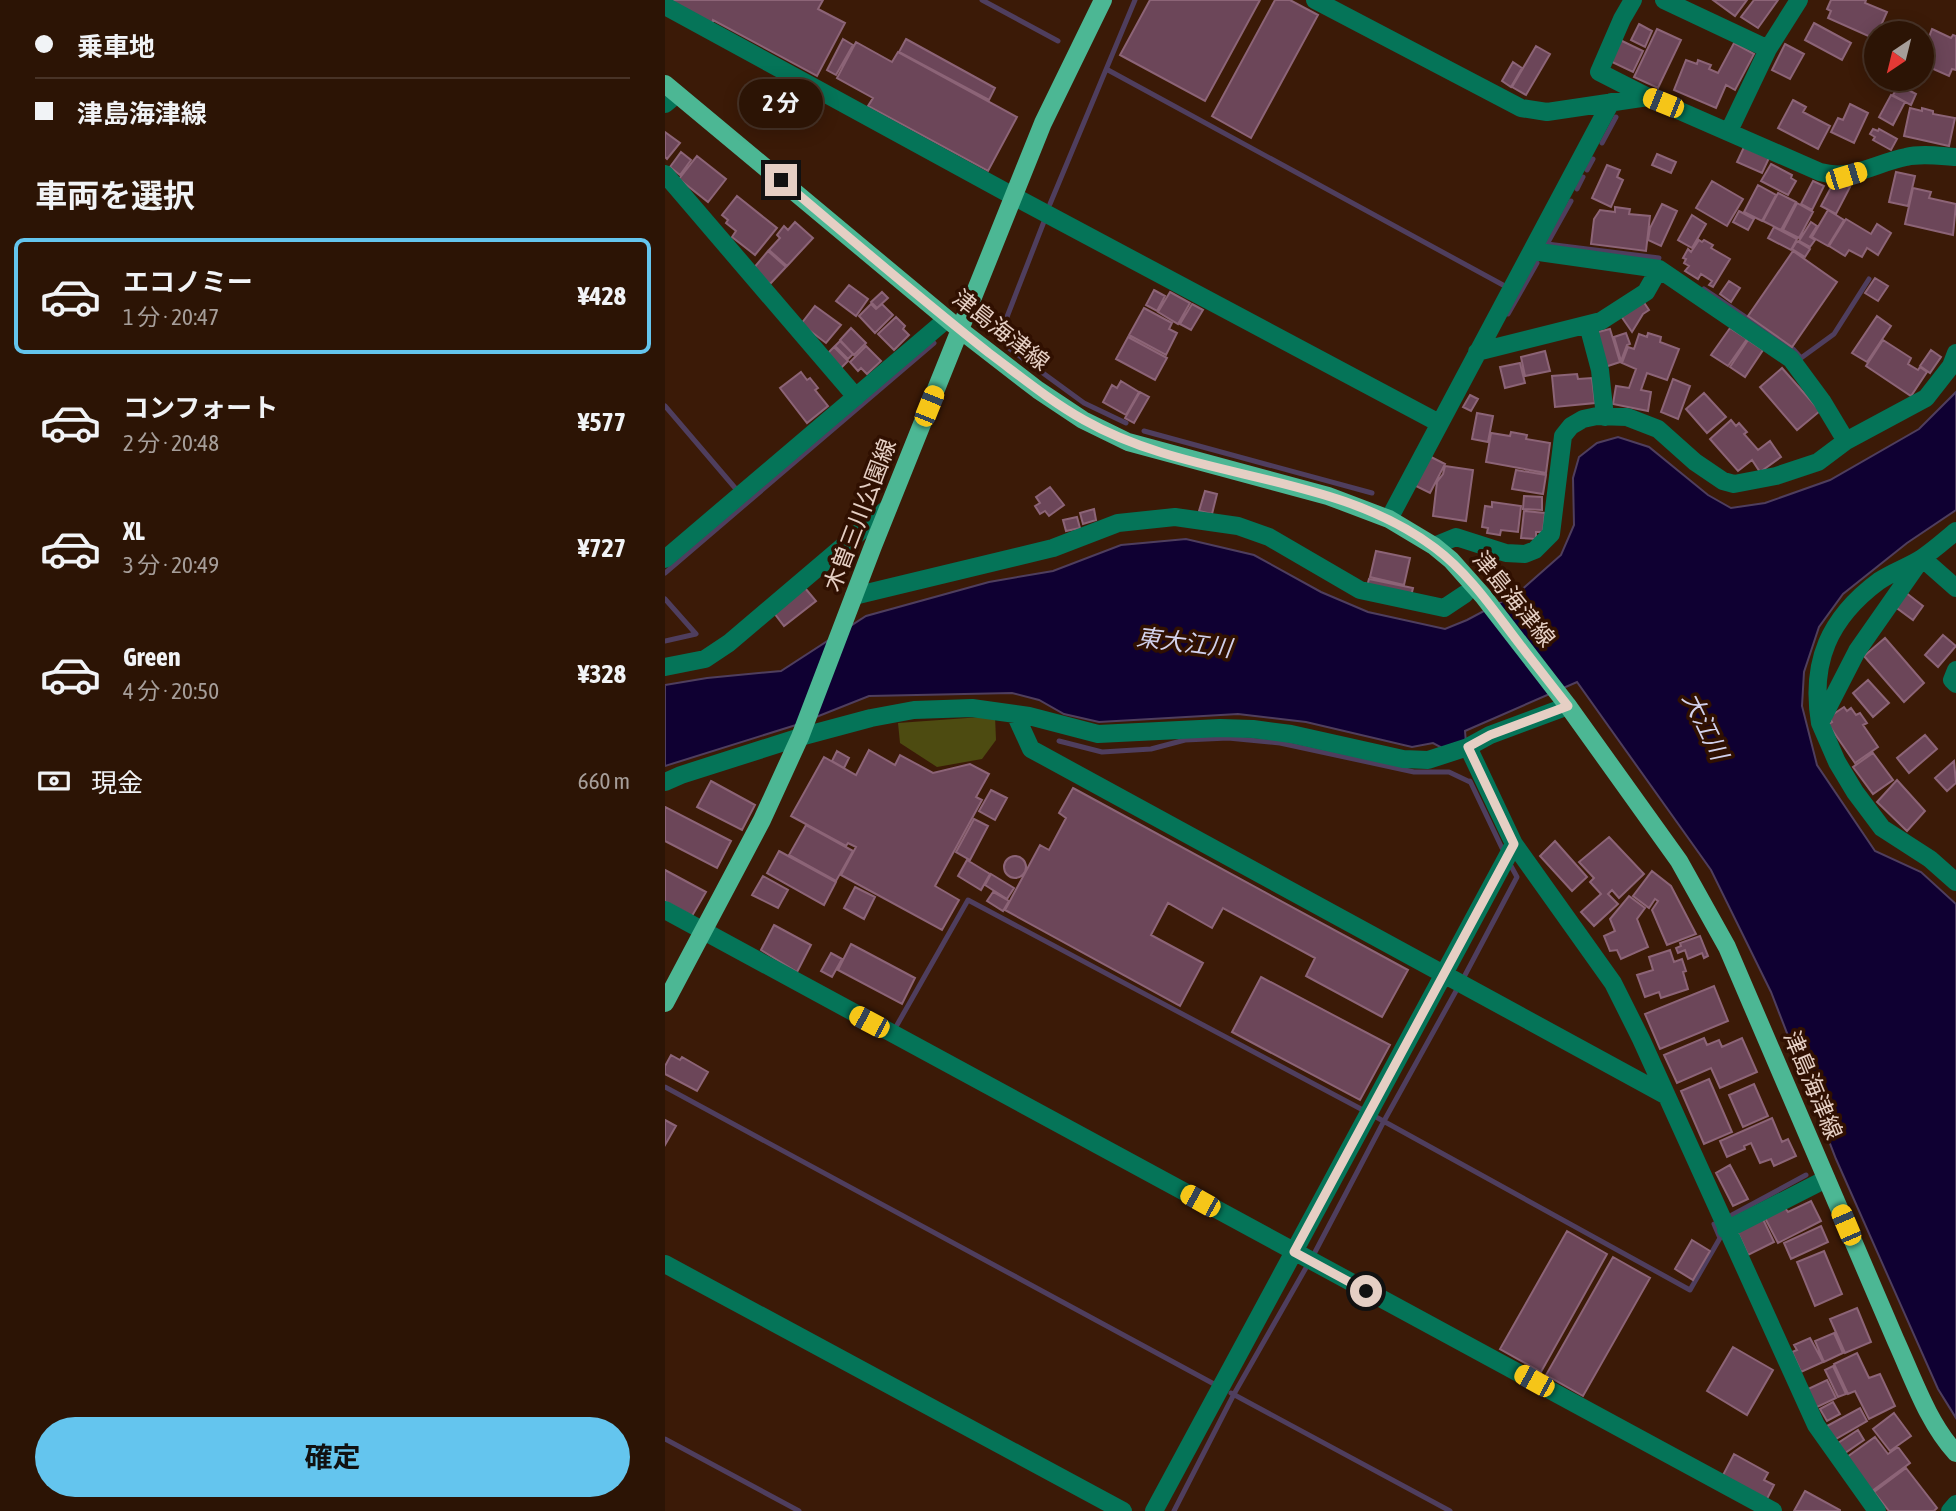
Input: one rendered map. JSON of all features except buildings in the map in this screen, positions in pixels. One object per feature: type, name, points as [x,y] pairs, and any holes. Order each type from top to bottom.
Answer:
[{"type":"main road","name":"木曽三川公園線","points":[[665,1003],[762,820],[800,737],[888,508],[953,324],[1013,196],[1043,123],[1103,0]]},
{"type":"main road","name":"津島海津線","points":[[669,94],[953,324],[1038,390],[1083,420],[1128,442],[1328,496],[1388,519],[1434,546],[1451,560],[1474,595],[1564,701],[1679,861],[1727,947],[1896,1341],[1924,1401],[1956,1453]]},
{"type":"street","points":[[1315,0],[1521,108],[1547,112],[1649,97]]},
{"type":"street","points":[[1633,0],[1598,72],[1649,97],[1833,176],[1846,176],[1908,156],[1956,156]]},
{"type":"street","points":[[1664,0],[1768,49]]},
{"type":"street","points":[[1729,131],[1768,49],[1799,0]]},
{"type":"street","points":[[665,6],[1013,196],[1439,423]]},
{"type":"street","points":[[1388,519],[1611,102]]},
{"type":"street","points":[[665,174],[856,397]]},
{"type":"street","points":[[1532,251],[1659,269],[1791,359],[1822,401],[1846,441]]},
{"type":"street","points":[[1477,352],[1601,321],[1646,292],[1659,269]]},
{"type":"street","points":[[665,559],[856,397],[953,324]]},
{"type":"street","points":[[1588,325],[1600,370],[1605,417]]},
{"type":"street","points":[[1434,546],[1456,537],[1506,553],[1525,554],[1535,550],[1551,534],[1563,436],[1571,426],[1583,419],[1627,417],[1658,429],[1695,462],[1723,481],[1734,484],[1776,476],[1818,461],[1846,441],[1926,398],[1951,366],[1956,353]]},
{"type":"street","points":[[665,667],[705,659],[729,643],[888,508]]},
{"type":"street","points":[[851,603],[1053,548],[1118,523],[1175,517],[1238,526],[1269,537],[1360,590],[1444,608],[1474,595]]},
{"type":"street","points":[[1956,531],[1921,558],[1880,580],[1853,603],[1831,632],[1819,664],[1817,701],[1820,723],[1837,762],[1882,828],[1930,859],[1956,882]]},
{"type":"street","points":[[1921,558],[1956,588]]},
{"type":"street","points":[[1820,723],[1857,651],[1921,558]]},
{"type":"street","points":[[1956,670],[1952,680],[1956,684]]},
{"type":"street","points":[[665,782],[800,737],[871,718],[914,710],[972,708],[1015,714],[1098,734],[1253,729],[1291,733],[1403,759],[1428,760],[1468,747],[1564,701]]},
{"type":"street","points":[[1015,714],[1031,749],[1667,1096]]},
{"type":"street","points":[[1468,747],[1514,844],[1613,983],[1816,1425],[1877,1511]]},
{"type":"street","points":[[1154,1511],[1514,844]]},
{"type":"street","points":[[665,910],[1773,1511]]},
{"type":"street","points":[[1726,1230],[1826,1179]]},
{"type":"street","points":[[665,1264],[1123,1511]]},
{"type":"street","points":[[1950,1511],[1956,1504]]},
{"type":"shaded area","points":[[995,716],[996,740],[982,759],[937,767],[900,743],[898,723]]},
{"type":"water","points":[[1956,392],[1956,510],[1907,543],[1843,594],[1819,627],[1804,672],[1802,706],[1817,765],[1875,851],[1921,872],[1956,904],[1956,1418],[1938,1389],[1836,1159],[1771,992],[1711,870],[1577,682],[1465,731],[1466,743],[1444,749],[1433,743],[1412,747],[1306,722],[1238,714],[1099,722],[1064,714],[1039,700],[1012,693],[869,696],[796,725],[665,766],[665,685],[781,671],[866,616],[989,582],[1053,571],[1121,545],[1186,539],[1254,555],[1321,592],[1368,612],[1445,629],[1518,593],[1561,555],[1574,525],[1573,478],[1579,457],[1597,443],[1618,437],[1649,447],[1708,495],[1731,508],[1765,503],[1830,480],[1919,429]]},
{"type":"waterway","points":[[982,0],[1058,41]]},
{"type":"waterway","points":[[1050,204],[1135,0]]},
{"type":"waterway","points":[[1108,70],[1503,285]]},
{"type":"waterway","points":[[1602,143],[1616,117]]},
{"type":"waterway","points":[[1587,170],[1593,159]]},
{"type":"waterway","points":[[1577,189],[1583,177]]},
{"type":"waterway","points":[[1571,201],[1547,244],[1659,258]]},
{"type":"waterway","points":[[1045,219],[1005,322],[1010,349],[1084,403],[1126,423]]},
{"type":"waterway","points":[[1508,314],[1537,263]]},
{"type":"waterway","points":[[1704,289],[1793,349],[1801,358],[1834,334],[1869,279]]},
{"type":"waterway","points":[[665,573],[934,343]]},
{"type":"waterway","points":[[665,406],[736,489]]},
{"type":"waterway","points":[[1144,431],[1372,493]]},
{"type":"waterway","points":[[665,599],[696,634],[665,641]]},
{"type":"waterway","points":[[1059,741],[1102,752],[1151,749],[1185,740],[1228,738],[1280,743],[1414,772],[1449,772],[1470,782]]},
{"type":"waterway","points":[[1470,781],[1502,848]]},
{"type":"waterway","points":[[1464,977],[1517,877],[1511,866]]},
{"type":"waterway","points":[[897,1025],[968,900],[1361,1109]]},
{"type":"waterway","points":[[1314,1254],[1456,991]]},
{"type":"waterway","points":[[665,1087],[1214,1384]]},
{"type":"waterway","points":[[1376,1117],[1690,1290],[1720,1238],[1714,1224]]},
{"type":"waterway","points":[[1732,1215],[1806,1175]]},
{"type":"waterway","points":[[1174,1511],[1234,1394],[1307,1266]]},
{"type":"waterway","points":[[1231,1393],[1450,1511]]},
{"type":"waterway","points":[[665,1439],[799,1511]]},
{"type":"route","points":[[781,180],[972,339],[1038,390],[1083,420],[1128,442],[1328,496],[1388,519],[1434,546],[1451,560],[1483,596],[1568,706],[1490,735],[1468,747],[1514,844],[1294,1252],[1366,1291]]},
{"type":"water label","name":"東大江川","points":[[1184,643]]},
{"type":"water label","name":"大江川","points":[[1705,726]]}]
